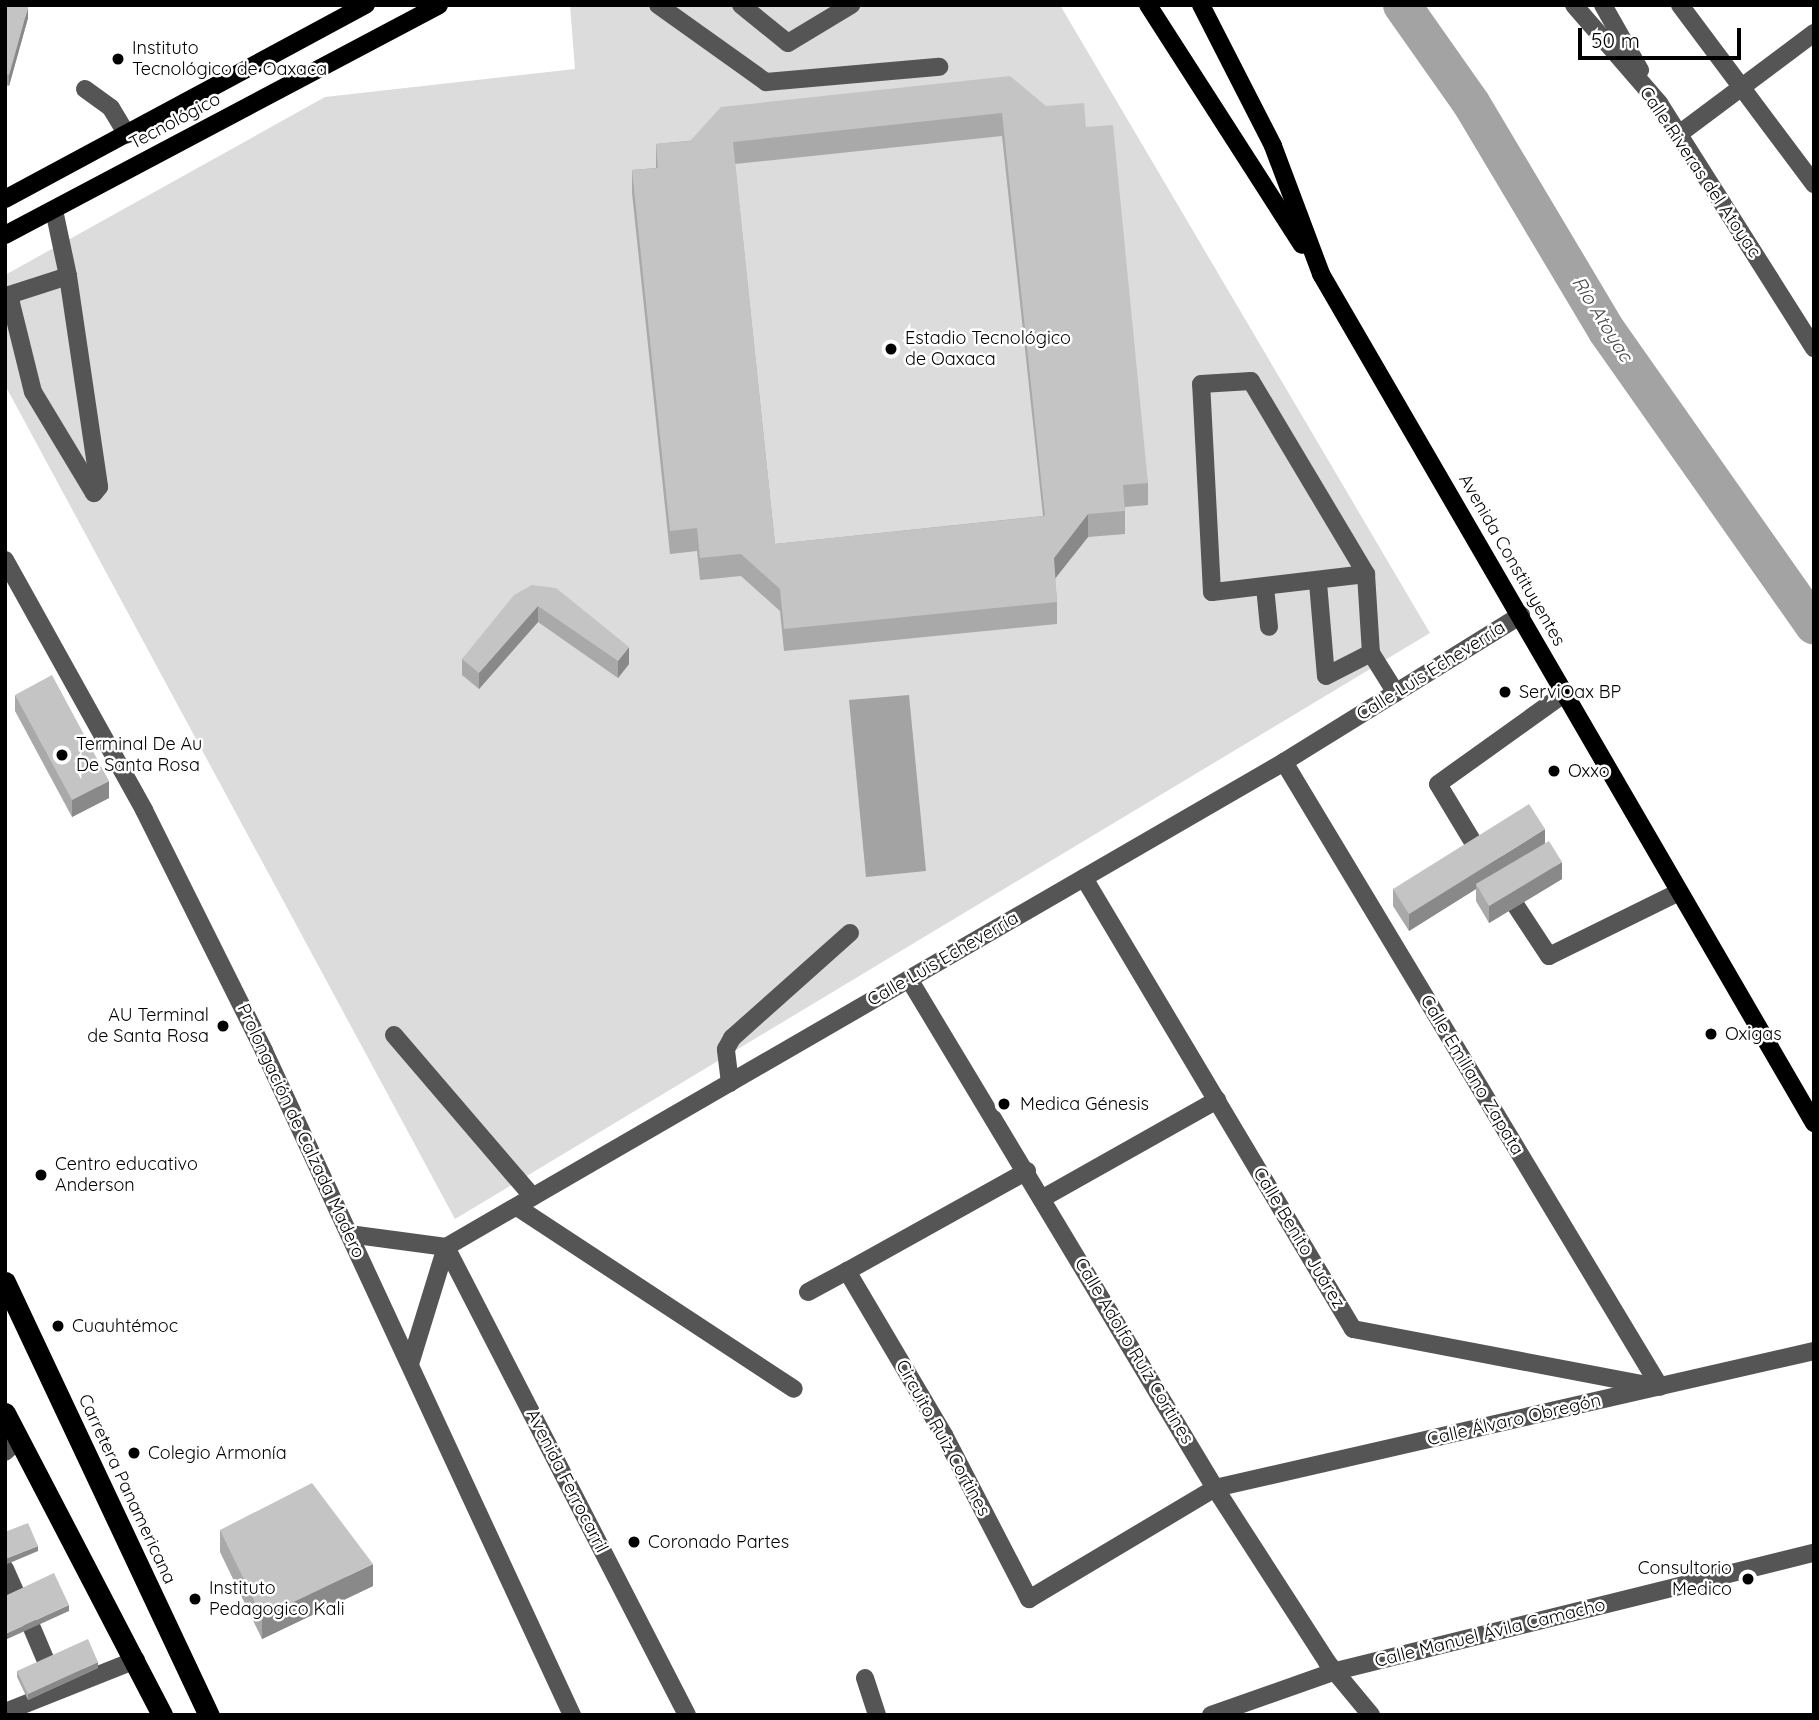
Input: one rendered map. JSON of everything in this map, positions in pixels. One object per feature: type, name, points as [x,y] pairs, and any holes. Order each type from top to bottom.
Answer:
[{"type":"highway","name":"Carretera Panamericana","points":[[5,1282],[209,1715]]},
{"type":"highway","points":[[5,1413],[12,1446],[136,1660],[162,1715]]},
{"type":"main road","name":"Tecnológico","points":[[5,200],[366,5]]},
{"type":"main road","name":"Tecnológico","points":[[5,235],[439,5]]},
{"type":"main road","points":[[1148,5],[1321,274]]},
{"type":"main road","name":"Avenida Constituyentes","points":[[1201,5],[1273,146],[1321,274],[1521,615],[1677,893],[1814,1123]]},
{"type":"main road","points":[[210,90],[226,118]]},
{"type":"street","points":[[658,5],[766,82],[939,67]]},
{"type":"street","points":[[741,5],[788,43],[851,5]]},
{"type":"street","name":"Calle Riveras del Atoyac","points":[[1574,5],[1658,103],[1814,348]]},
{"type":"street","points":[[1604,5],[1658,103]]},
{"type":"street","points":[[1680,5],[1814,184]]},
{"type":"street","points":[[1679,134],[1738,85],[1814,33]]},
{"type":"street","points":[[85,89],[111,108],[127,135]]},
{"type":"street","points":[[54,210],[68,276],[99,487],[94,494],[33,392],[9,295],[68,276]]},
{"type":"street","points":[[1366,574],[1318,583],[1212,592],[1201,384],[1251,381],[1366,574],[1371,653],[1396,693]]},
{"type":"street","name":"Prolongación de Calzada Madero","points":[[5,560],[144,810],[349,1234],[572,1715]]},
{"type":"street","points":[[1318,583],[1326,676],[1371,653]]},
{"type":"street","points":[[1265,587],[1269,626]]},
{"type":"street","name":"Calle Luis Echeverría","points":[[446,1247],[1284,762],[1521,615]]},
{"type":"street","points":[[1479,852],[1438,784],[1564,693]]},
{"type":"street","name":"Calle Emiliano Zapata","points":[[1284,762],[1660,1387]]},
{"type":"street","name":"Calle Benito Juárez","points":[[1084,878],[1353,1329],[1660,1387]]},
{"type":"street","points":[[1516,906],[1549,956],[1677,893]]},
{"type":"street","points":[[730,1083],[726,1049],[732,1038],[850,933]]},
{"type":"street","name":"Calle Adolfo Ruíz Cortines","points":[[909,979],[1027,1171],[1215,1488],[1336,1671],[1371,1715]]},
{"type":"street","points":[[394,1035],[533,1197]]},
{"type":"street","points":[[1043,1198],[1217,1100]]},
{"type":"street","points":[[808,1292],[1027,1171]]},
{"type":"street","points":[[517,1207],[794,1390]]},
{"type":"street","points":[[349,1234],[446,1247],[410,1364]]},
{"type":"street","name":"Avenida Ferrocarril","points":[[446,1247],[687,1715]]},
{"type":"street","name":"Circuito Ruiz Cortines","points":[[847,1271],[944,1434],[1029,1599],[1215,1488]]},
{"type":"street","name":"Calle Álvaro Obregón","points":[[1215,1488],[1814,1351]]},
{"type":"street","name":"Calle Manuel Ávila Camacho","points":[[1211,1715],[1336,1671],[1814,1553]]},
{"type":"street","points":[[5,1569],[17,1596]]},
{"type":"street","points":[[32,1628],[47,1663]]},
{"type":"street","points":[[5,1712],[136,1660]]},
{"type":"street","points":[[865,1678],[877,1715]]},
{"type":"shaded area","name":"Instituto Tecnológico de Oaxaca","points":[[570,5],[1060,5],[1430,633],[455,1219],[5,385],[5,275],[325,97],[575,69]]},
{"type":"shaded area","points":[[909,695],[926,871],[866,877],[849,700]]},
{"type":"building","points":[[5,5],[28,7],[9,75],[5,74]]},
{"type":"building","points":[[1010,76],[1046,106],[1084,103],[1086,127],[1113,125],[1148,483],[1123,485],[1125,511],[1088,514],[1054,558],[1057,602],[784,629],[780,589],[741,554],[700,558],[697,528],[670,531],[632,170],[658,168],[656,144],[690,141],[721,107]],"holes":[[[1002,113],[1045,516],[775,544],[733,142]]]},
{"type":"building","points":[[532,585],[556,588],[629,647],[618,661],[538,606],[479,673],[462,659],[514,595]]},
{"type":"building","name":"Terminal De Au De Santa Rosa","points":[[52,675],[109,781],[72,800],[15,695]]},
{"type":"building","points":[[1529,804],[1545,829],[1409,914],[1393,889]]},
{"type":"building","points":[[1549,841],[1562,862],[1489,906],[1476,884]]},
{"type":"building","points":[[312,1483],[373,1564],[262,1617],[220,1530]]},
{"type":"building","points":[[28,1523],[38,1546],[5,1559],[5,1532]]},
{"type":"building","points":[[54,1573],[69,1605],[5,1634],[5,1596]]},
{"type":"building","points":[[88,1639],[98,1662],[28,1694],[17,1671]]},
{"type":"waterway","name":"Río Atoyac","points":[[1402,5],[1471,103],[1607,331],[1814,626]]},
{"type":"place","name":"Instituto Tecnológico de Oaxaca","points":[[118,59]]},
{"type":"place","name":"Estadio Tecnológico de Oaxaca","points":[[891,349]]},
{"type":"place","name":"ServiOax BP","points":[[1505,692]]},
{"type":"place","name":"Terminal De Au De Santa Rosa","points":[[62,755]]},
{"type":"place","name":"Oxxo","points":[[1554,771]]},
{"type":"place","name":"AU Terminal de Santa Rosa","points":[[223,1026]]},
{"type":"place","name":"Oxigas","points":[[1711,1034]]},
{"type":"place","name":"Medica Génesis","points":[[1004,1104]]},
{"type":"place","name":"Centro educativo Anderson","points":[[41,1175]]},
{"type":"place","name":"Cuauhtémoc","points":[[58,1326]]},
{"type":"place","name":"Colegio Armonía","points":[[134,1453]]},
{"type":"place","name":"Coronado Partes","points":[[634,1542]]},
{"type":"place","name":"Consultorio Medico","points":[[1748,1579]]},
{"type":"place","name":"Instituto Pedagogico Kali","points":[[195,1599]]}]
